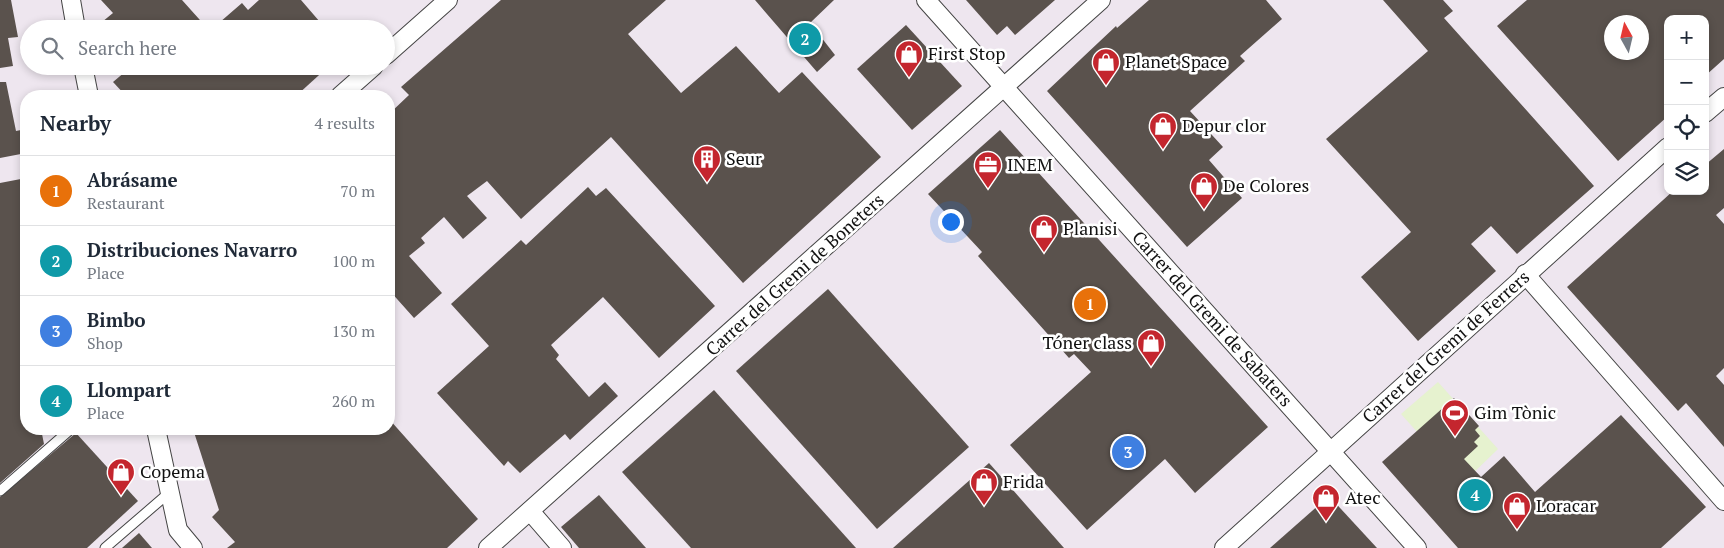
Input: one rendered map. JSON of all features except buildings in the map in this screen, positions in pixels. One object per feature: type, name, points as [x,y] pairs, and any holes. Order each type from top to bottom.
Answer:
[{"type":"street","points":[[71,0],[74,20]]},
{"type":"street","points":[[395,47],[448,0]]},
{"type":"street","name":"Carrer del Gremi de Sabaters","points":[[926,0],[1418,548]]},
{"type":"street","name":"Carrer del Gremi de Boneters","points":[[488,548],[1005,88],[1101,0]]},
{"type":"street","points":[[85,75],[88,90]]},
{"type":"street","points":[[347,90],[364,75]]},
{"type":"street","points":[[1709,110],[1724,97]]},
{"type":"street","name":"Carrer del Gremi de Ferrers","points":[[1224,548],[1525,274],[1665,150]]},
{"type":"street","points":[[1525,274],[1724,501]]},
{"type":"street","points":[[157,435],[178,530],[193,548]]},
{"type":"street","points":[[530,511],[562,548]]},
{"type":"lane","points":[[0,490],[64,435]]},
{"type":"lane","points":[[105,548],[170,492]]},
{"type":"shaded area","points":[[0,0],[1724,0],[1724,548],[0,548]]},
{"type":"green space","name":"Gim Tònic","points":[[1438,382],[1498,449],[1463,483],[1401,414]]},
{"type":"place","name":"Distribuciones Navarro","points":[[805,39]]},
{"type":"place","name":"First Stop","points":[[909,78]]},
{"type":"place","name":"Planet Space","points":[[1106,86]]},
{"type":"place","name":"Depur clor","points":[[1163,150]]},
{"type":"place","name":"Seur","points":[[707,183]]},
{"type":"place","name":"INEM","points":[[988,189]]},
{"type":"place","name":"De Colores","points":[[1204,210]]},
{"type":"place","name":"Planisi","points":[[1044,253]]},
{"type":"place","name":"Abrásame","points":[[1090,304]]},
{"type":"place","name":"Tóner class","points":[[1151,367]]},
{"type":"place","name":"Gim Tònic","points":[[1455,437]]},
{"type":"place","name":"Bimbo","points":[[1128,452]]},
{"type":"place","name":"Llompart","points":[[1475,495]]},
{"type":"place","name":"Copema","points":[[121,496]]},
{"type":"place","name":"Frida","points":[[984,506]]},
{"type":"place","name":"Atec","points":[[1326,522]]},
{"type":"place","name":"Loracar","points":[[1517,530]]}]
